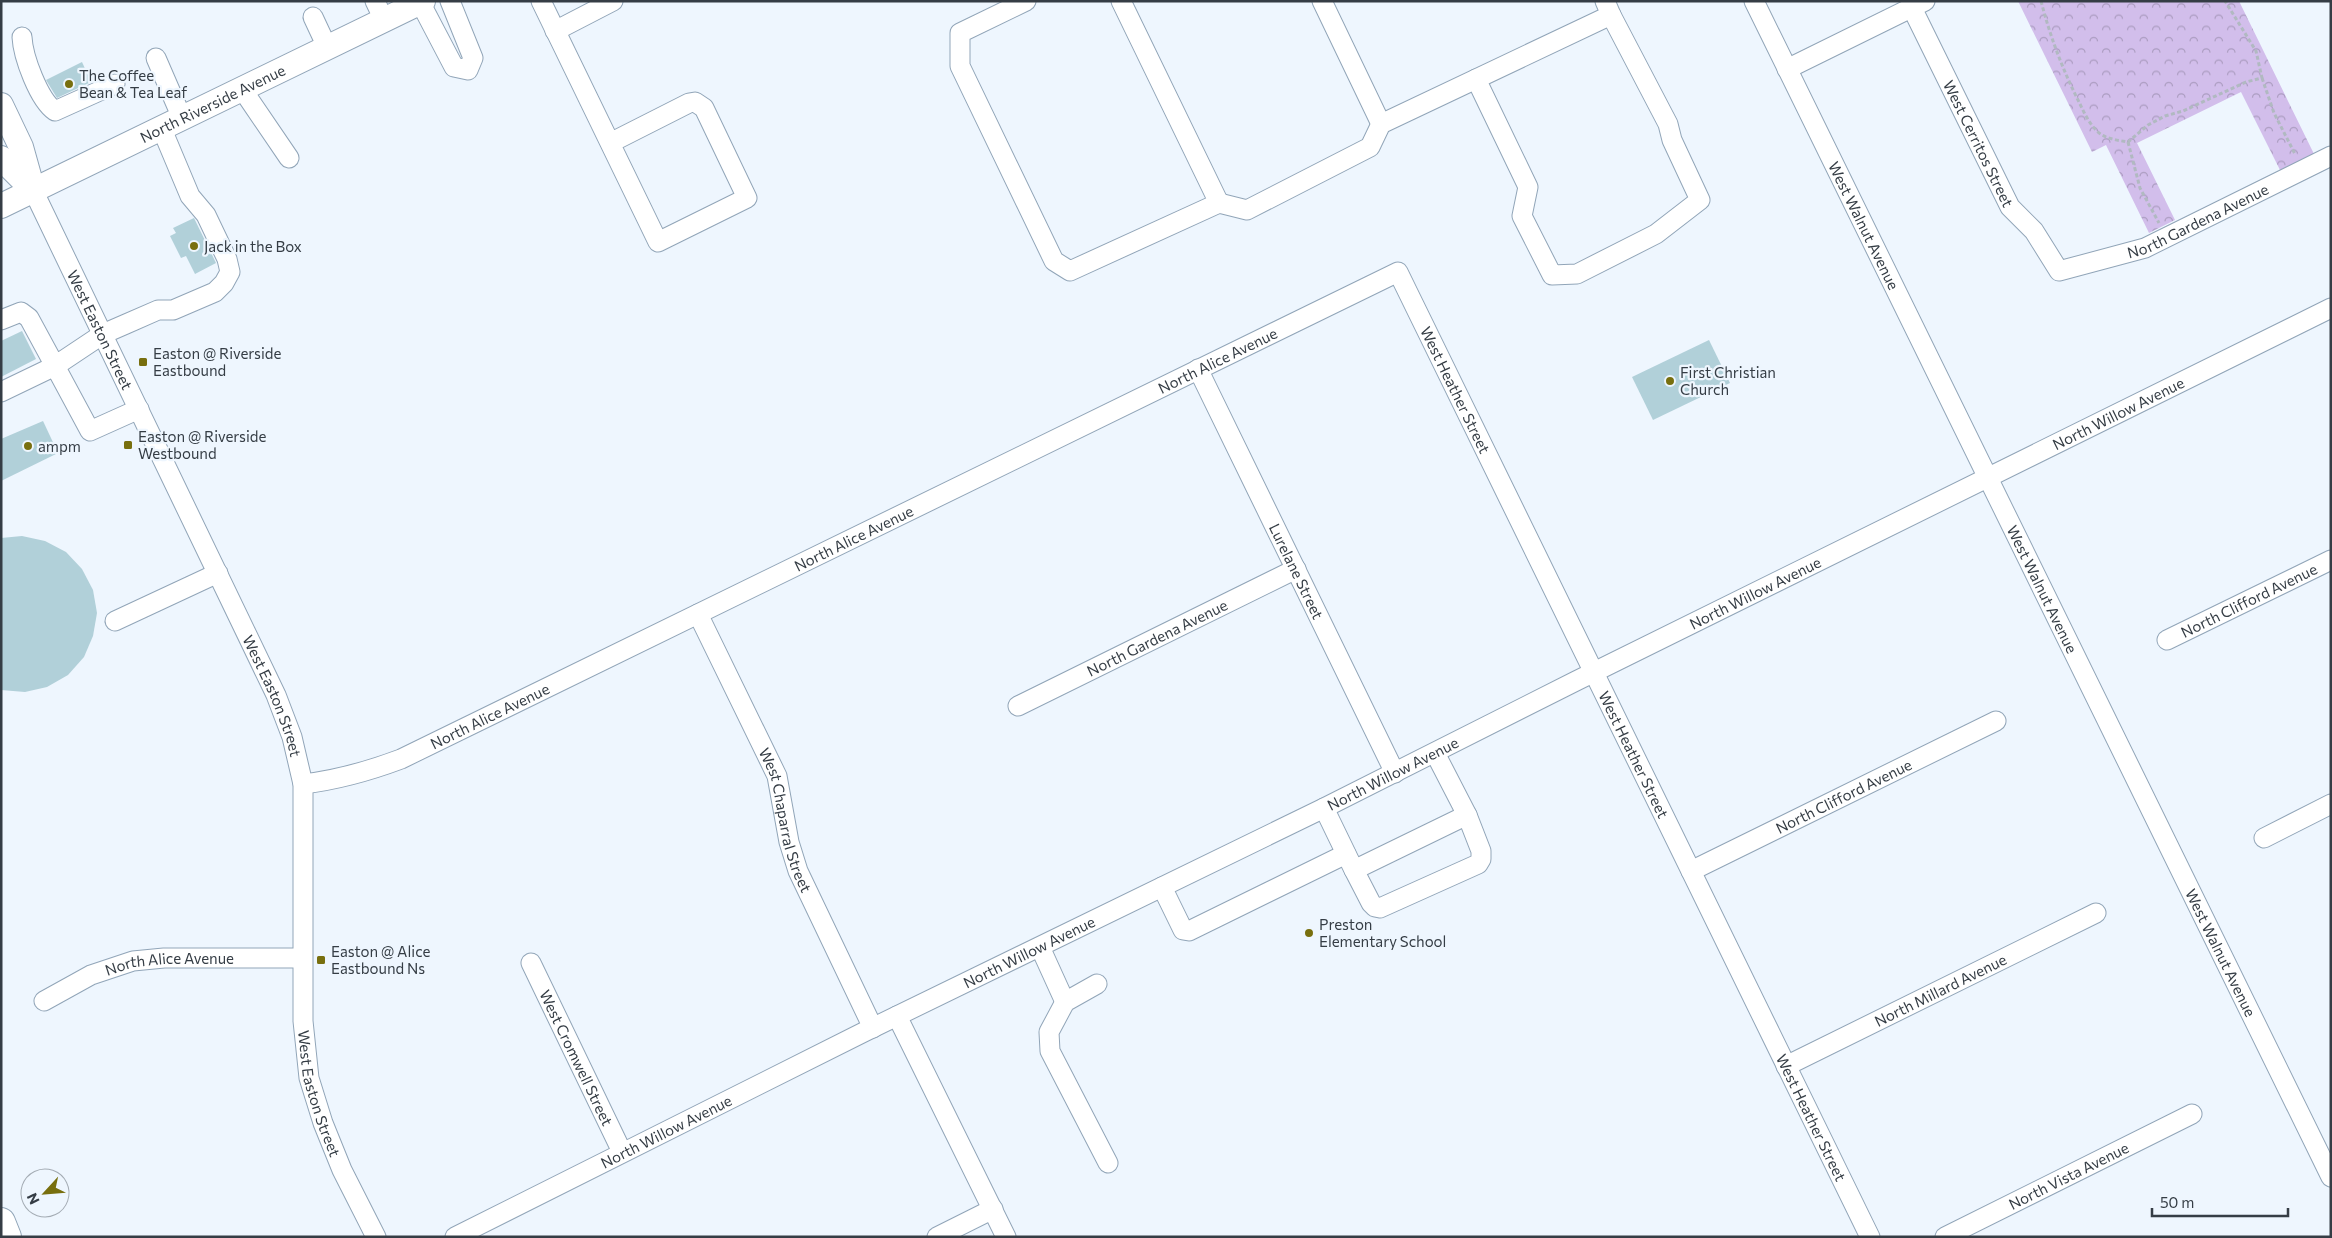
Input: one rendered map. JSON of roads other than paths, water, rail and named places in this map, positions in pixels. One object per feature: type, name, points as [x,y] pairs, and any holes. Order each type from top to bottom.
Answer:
[{"type":"highway","points":[[1,1222],[7,1237]]},
{"type":"main road","name":"North Riverside Avenue","points":[[1,206],[327,48],[379,11],[421,2]]},
{"type":"main road","points":[[1,105],[21,147],[33,190]]},
{"type":"main road","points":[[1,158],[33,190]]},
{"type":"street","points":[[421,2],[454,67],[468,70],[473,58],[450,1]]},
{"type":"street","points":[[541,1],[658,242],[747,198],[704,108],[696,102],[689,103],[610,142]]},
{"type":"street","points":[[555,31],[613,1]]},
{"type":"street","points":[[1026,1],[960,33],[960,66],[1054,260],[1070,271],[1219,203],[1247,210],[1370,147],[1381,124],[1476,79],[1608,8],[1668,124],[1672,140],[1700,200],[1656,234],[1577,274],[1552,275],[1522,216],[1528,187],[1476,79]]},
{"type":"street","points":[[1121,1],[1219,203]]},
{"type":"street","points":[[1322,1],[1381,124]]},
{"type":"street","name":"West Walnut Avenue","points":[[1754,1],[2331,1177]]},
{"type":"street","points":[[1787,69],[1918,5]]},
{"type":"street","name":"West Cerritos Street","points":[[1918,5],[2010,206],[2034,231],[2060,271]]},
{"type":"street","points":[[312,17],[327,48]]},
{"type":"street","points":[[22,37],[22,51],[33,76],[50,107],[55,110],[115,84]]},
{"type":"street","points":[[1,392],[55,366],[103,334],[158,310],[173,310],[215,292],[224,284],[230,272],[227,259],[206,215],[190,196],[156,58]]},
{"type":"street","points":[[242,88],[289,158]]},
{"type":"street","name":"North Gardena Avenue","points":[[2060,271],[2145,248],[2169,238],[2331,156]]},
{"type":"street","name":"West Easton Street","points":[[33,190],[218,573],[284,715],[292,737],[303,784],[303,1021],[309,1078],[323,1123],[339,1162],[376,1237]]},
{"type":"street","name":"North Alice Avenue","points":[[303,784],[371,771],[401,759],[1398,272]]},
{"type":"street","name":"West Heather Street","points":[[1398,272],[1870,1237]]},
{"type":"street","name":"North Willow Avenue","points":[[455,1237],[622,1152],[1324,808],[1987,477],[2331,308]]},
{"type":"street","points":[[1,320],[21,312],[29,318],[90,432],[139,410]]},
{"type":"street","name":"Lurelane Street","points":[[1198,369],[1395,772]]},
{"type":"street","name":"North Clifford Avenue","points":[[2167,640],[2331,560]]},
{"type":"street","name":"North Gardena Avenue","points":[[1018,706],[1296,569]]},
{"type":"street","points":[[115,622],[218,573]]},
{"type":"street","name":"West Chaparral Street","points":[[698,614],[777,776],[789,842],[798,871],[873,1028]]},
{"type":"street","name":"North Clifford Avenue","points":[[1691,871],[1996,721]]},
{"type":"street","points":[[1324,808],[1371,903],[1375,907],[1380,908],[1478,864],[1481,859],[1481,851],[1467,815],[1435,753]]},
{"type":"street","points":[[2264,838],[2331,804]]},
{"type":"street","points":[[1162,887],[1183,930],[1193,931],[1350,862],[1467,815]]},
{"type":"street","name":"North Millard Avenue","points":[[1786,1066],[2096,913]]},
{"type":"street","points":[[1040,947],[1065,1002]]},
{"type":"street","name":"North Alice Avenue","points":[[44,1001],[91,975],[133,961],[164,958],[302,958]]},
{"type":"street","name":"West Cromwell Street","points":[[530,963],[622,1152]]},
{"type":"street","points":[[1097,984],[1065,1002],[1049,1032],[1050,1051],[1108,1163]]},
{"type":"street","points":[[897,1016],[1006,1237]]},
{"type":"street","name":"North Vista Avenue","points":[[1945,1237],[2192,1114]]},
{"type":"street","points":[[937,1237],[993,1209]]},
{"type":"place","name":"The Coffee Bean & Tea Leaf","points":[[69,84]]},
{"type":"place","name":"Jack in the Box","points":[[194,246]]},
{"type":"place","name":"Easton @ Riverside Eastbound","points":[[143,362]]},
{"type":"place","name":"First Christian Church","points":[[1670,381]]},
{"type":"place","name":"Easton @ Riverside Westbound","points":[[128,445]]},
{"type":"place","name":"ampm","points":[[28,446]]},
{"type":"place","name":"Preston Elementary School","points":[[1309,933]]},
{"type":"place","name":"Easton @ Alice Eastbound Ns","points":[[321,960]]}]
